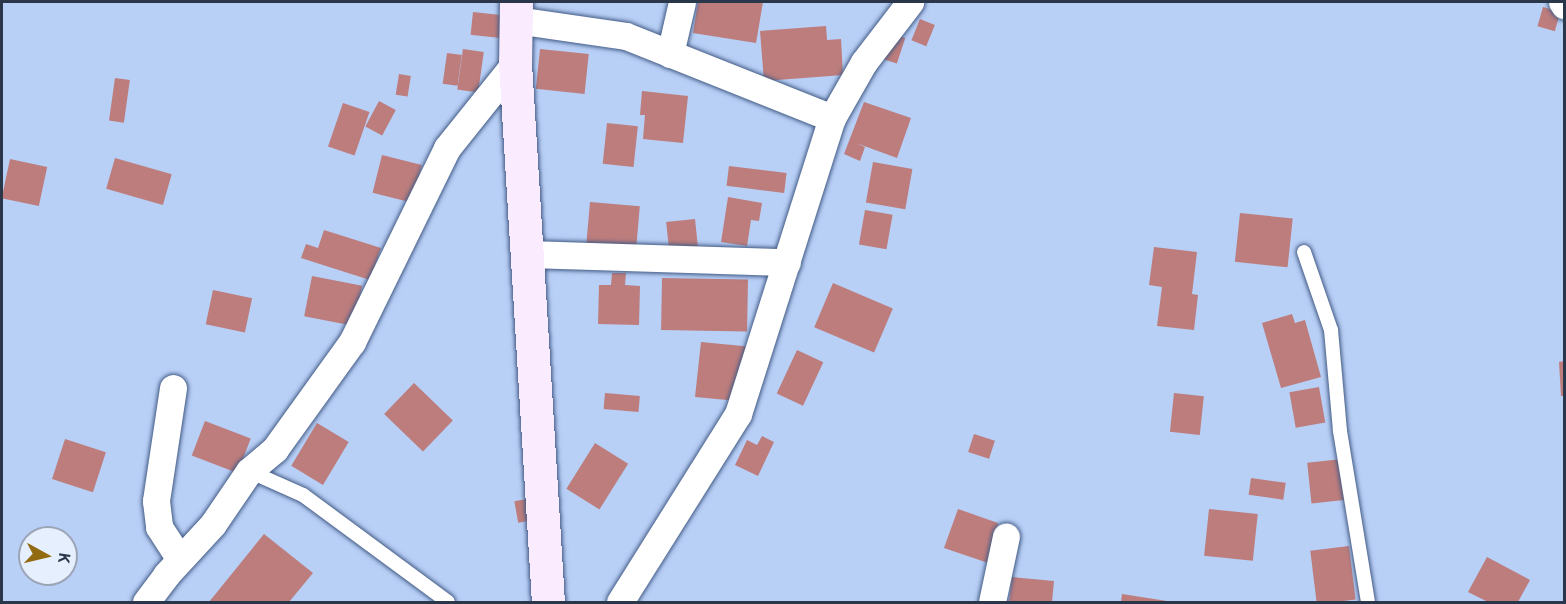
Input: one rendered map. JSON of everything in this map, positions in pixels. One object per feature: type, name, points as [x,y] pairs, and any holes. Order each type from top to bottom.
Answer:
[{"type":"street","points":[[670,54],[682,2]]},
{"type":"street","points":[[620,603],[738,414],[832,118],[864,62],[910,2]]},
{"type":"street","points":[[548,603],[515,63],[516,11],[626,36],[832,118]]},
{"type":"street","points":[[146,603],[180,559],[213,524],[249,471],[275,449],[352,342],[447,148],[515,63]]},
{"type":"street","points":[[526,254],[787,262]]},
{"type":"street","points":[[173,388],[156,501],[159,527],[180,559]]},
{"type":"street","points":[[992,603],[1006,536]]},
{"type":"lane","points":[[1304,252],[1331,330],[1340,430],[1368,603]]},
{"type":"lane","points":[[249,471],[303,495],[448,603]]},
{"type":"building","points":[[698,2],[763,2],[756,43],[693,33]]},
{"type":"building","points":[[1543,7],[1560,12],[1555,31],[1537,26]]},
{"type":"building","points":[[473,12],[503,15],[500,38],[471,35]]},
{"type":"building","points":[[920,19],[935,25],[926,46],[911,40]]},
{"type":"building","points":[[826,26],[827,40],[841,39],[843,75],[764,81],[760,31]]},
{"type":"building","points":[[890,33],[905,38],[897,64],[882,59]]},
{"type":"building","points":[[463,49],[484,52],[478,93],[457,90]]},
{"type":"building","points":[[540,49],[589,54],[585,94],[536,89]]},
{"type":"building","points":[[447,53],[462,55],[458,86],[443,84]]},
{"type":"building","points":[[399,74],[411,76],[408,97],[396,95]]},
{"type":"building","points":[[115,78],[130,80],[124,123],[109,121]]},
{"type":"building","points":[[642,91],[688,96],[683,143],[643,139],[645,115],[640,115]]},
{"type":"building","points":[[379,101],[396,110],[382,136],[365,127]]},
{"type":"building","points":[[864,102],[911,118],[897,158],[856,143],[865,147],[860,161],[844,154]]},
{"type":"building","points":[[343,103],[369,112],[354,156],[328,146]]},
{"type":"building","points":[[607,123],[638,126],[634,167],[603,164]]},
{"type":"building","points":[[382,155],[422,165],[412,203],[373,193]]},
{"type":"building","points":[[115,158],[172,174],[163,205],[106,189]]},
{"type":"building","points":[[10,159],[47,167],[39,206],[2,198]]},
{"type":"building","points":[[873,162],[912,169],[905,209],[866,202]]},
{"type":"building","points":[[729,166],[787,173],[784,193],[727,186]]},
{"type":"building","points":[[728,197],[762,203],[759,221],[751,220],[747,246],[721,242]]},
{"type":"building","points":[[590,202],[640,206],[636,255],[586,251]]},
{"type":"building","points":[[865,210],[893,215],[886,249],[859,244]]},
{"type":"building","points":[[1240,213],[1293,219],[1288,267],[1235,262]]},
{"type":"building","points":[[695,219],[698,249],[669,252],[666,222]]},
{"type":"building","points":[[324,230],[381,248],[370,280],[301,258],[306,244],[318,248]]},
{"type":"building","points":[[1154,247],[1197,252],[1192,294],[1198,295],[1194,330],[1157,326],[1162,287],[1149,285]]},
{"type":"building","points":[[612,273],[626,273],[625,285],[640,286],[639,325],[598,324],[599,285],[611,285]]},
{"type":"building","points":[[312,276],[362,286],[354,326],[304,316]]},
{"type":"building","points":[[662,278],[748,280],[747,331],[661,330]]},
{"type":"building","points":[[833,283],[893,308],[874,353],[814,327]]},
{"type":"building","points":[[213,290],[252,298],[245,333],[206,324]]},
{"type":"building","points":[[1292,314],[1295,323],[1305,320],[1321,377],[1281,388],[1262,323]]},
{"type":"building","points":[[701,342],[753,347],[738,401],[695,397]]},
{"type":"building","points":[[797,350],[823,362],[803,406],[777,394]]},
{"type":"building","points":[[1564,361],[1564,396],[1561,396],[1559,362]]},
{"type":"building","points":[[414,383],[453,421],[423,451],[384,414]]},
{"type":"building","points":[[1319,387],[1325,422],[1296,428],[1289,392]]},
{"type":"building","points":[[605,393],[640,396],[638,412],[604,409]]},
{"type":"building","points":[[1174,393],[1204,396],[1200,435],[1170,432]]},
{"type":"building","points":[[205,421],[251,439],[237,473],[192,456]]},
{"type":"building","points":[[317,423],[349,442],[323,485],[291,466]]},
{"type":"building","points":[[974,434],[995,441],[989,459],[968,452]]},
{"type":"building","points":[[762,436],[774,442],[758,476],[735,465],[747,440],[757,445]]},
{"type":"building","points":[[65,439],[106,452],[93,492],[52,479]]},
{"type":"building","points":[[595,443],[628,464],[599,509],[566,489]]},
{"type":"building","points":[[1342,459],[1346,500],[1311,503],[1307,463]]},
{"type":"building","points":[[1251,478],[1286,483],[1283,500],[1249,495]]},
{"type":"building","points":[[538,497],[542,519],[518,523],[514,501]]},
{"type":"building","points":[[958,509],[998,523],[994,565],[944,548]]},
{"type":"building","points":[[1209,509],[1258,514],[1253,561],[1204,556]]},
{"type":"building","points":[[264,534],[313,573],[289,602],[209,602]]},
{"type":"building","points":[[1349,546],[1356,600],[1317,602],[1310,551]]},
{"type":"building","points":[[1487,557],[1530,580],[1518,602],[1488,602],[1468,592]]},
{"type":"building","points":[[1012,577],[1054,581],[1052,602],[1009,602]]},
{"type":"building","points":[[1122,594],[1167,601],[1167,602],[1121,602]]}]
